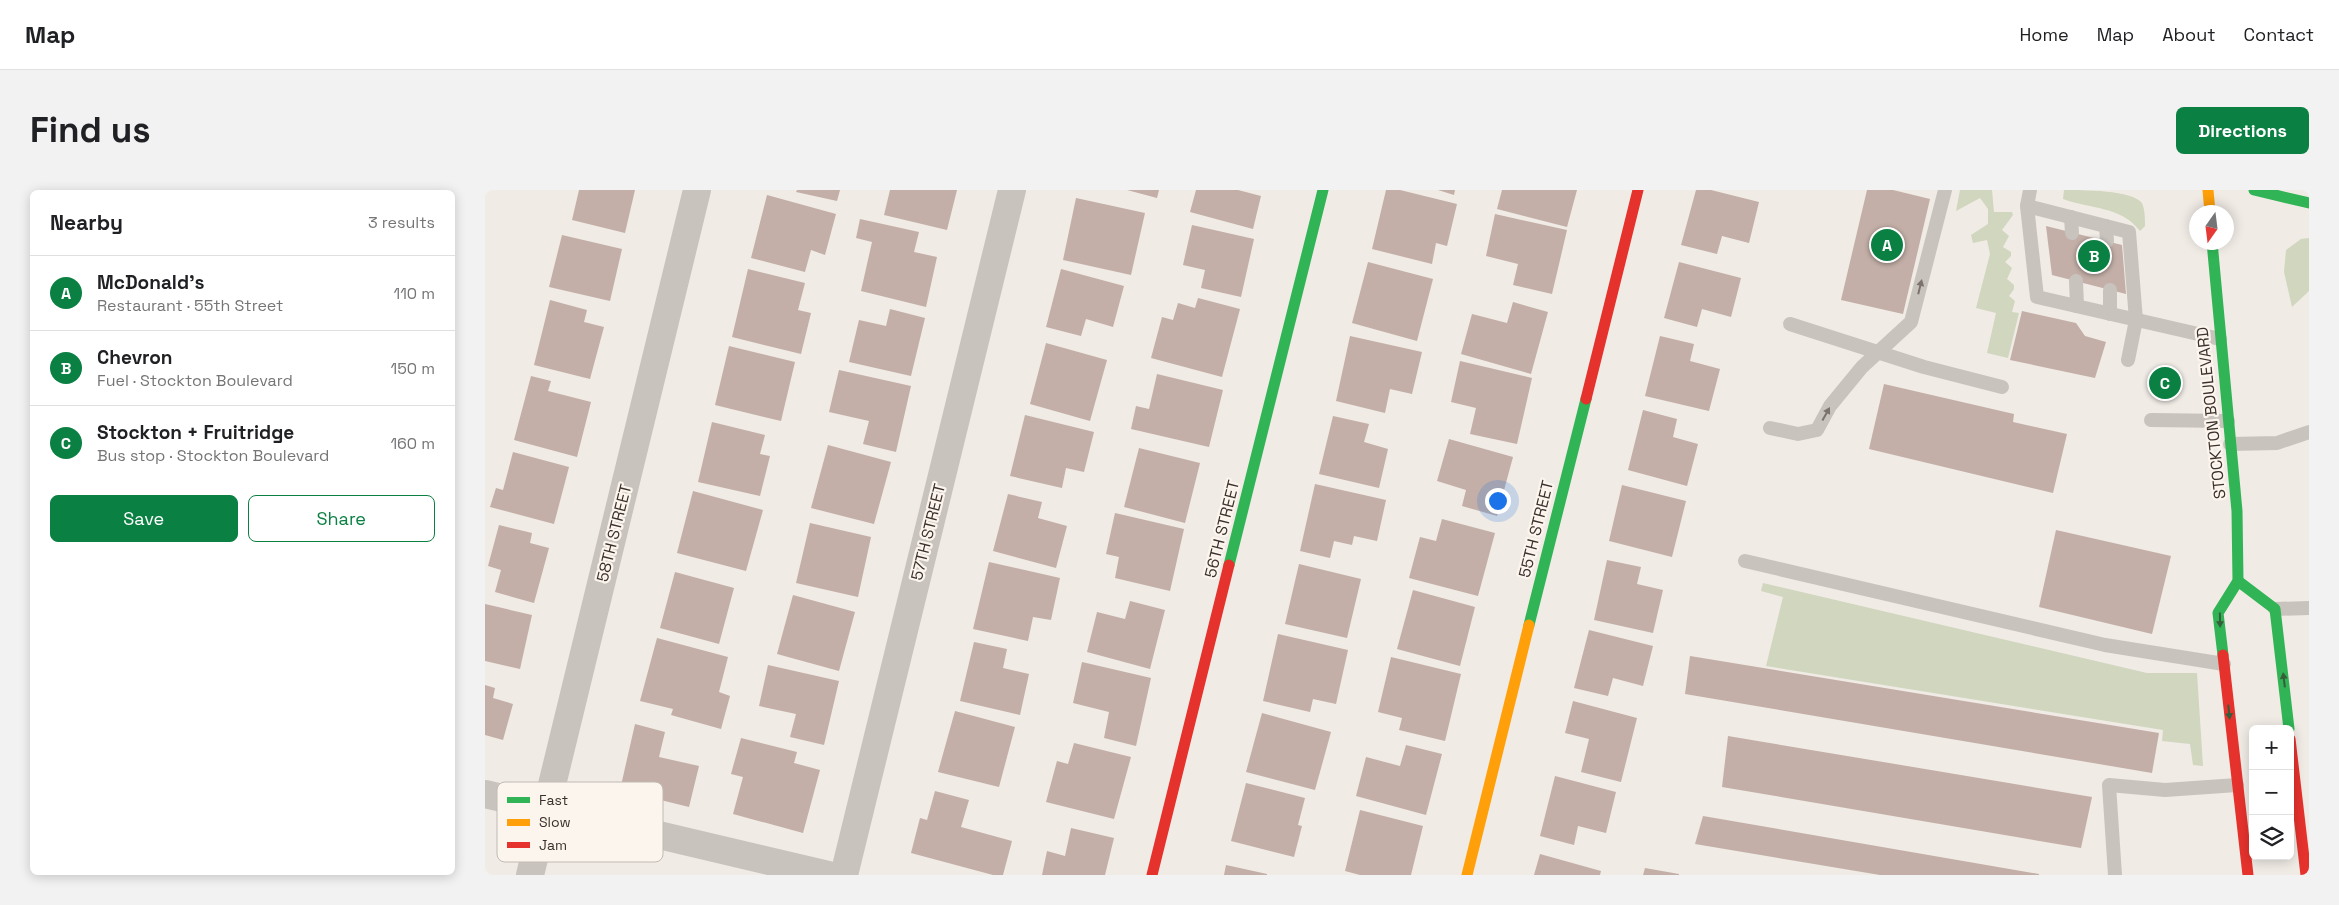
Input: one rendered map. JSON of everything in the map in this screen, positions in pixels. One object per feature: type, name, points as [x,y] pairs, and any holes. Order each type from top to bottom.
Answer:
[{"type":"street","name":"58TH STREET","points":[[554,782],[697,190]]},
{"type":"street","name":"57TH STREET","points":[[844,875],[1012,190]]},
{"type":"street","name":"56TH STREET","points":[[1152,875],[1323,190]]},
{"type":"street","name":"55TH STREET","points":[[1467,875],[1638,190]]},
{"type":"street","points":[[2208,190],[2209,205]]},
{"type":"street","points":[[2254,190],[2309,203]]},
{"type":"street","name":"STOCKTON BOULEVARD","points":[[2213,250],[2237,511],[2238,581]]},
{"type":"street","points":[[2248,875],[2218,613],[2238,581],[2275,609],[2289,725]]},
{"type":"street","points":[[2294,770],[2306,875]]},
{"type":"street","points":[[663,836],[828,875]]},
{"type":"street","name":"58TH STREET","points":[[530,875],[533,862]]},
{"type":"lane","points":[[1770,428],[1798,434],[1817,430],[1830,406],[1862,367],[1911,322],[1945,190]]},
{"type":"lane","points":[[2030,190],[2027,206],[2037,297],[2220,339]]},
{"type":"lane","points":[[2027,206],[2129,232],[2136,320],[2128,360]]},
{"type":"lane","points":[[2071,217],[2072,233]]},
{"type":"lane","points":[[2106,226],[2107,241]]},
{"type":"lane","points":[[2076,281],[2077,306]]},
{"type":"lane","points":[[2109,290],[2110,314]]},
{"type":"lane","points":[[1790,324],[1924,367],[2001,387]]},
{"type":"lane","points":[[2151,420],[2228,421]]},
{"type":"lane","points":[[2230,444],[2277,443],[2309,432]]},
{"type":"lane","points":[[1745,561],[2105,645],[2224,664]]},
{"type":"lane","points":[[2275,609],[2309,608]]},
{"type":"lane","points":[[2115,875],[2109,784],[2165,790],[2237,785]]},
{"type":"green space","points":[[1960,190],[1992,190],[1994,212],[2012,212],[2013,215],[2002,230],[2009,236],[2003,247],[2011,252],[2011,256],[2005,262],[2012,268],[2007,279],[2014,285],[2014,289],[2009,296],[2015,301],[2012,312],[2019,313],[2008,358],[1987,353],[1996,313],[1976,308],[1990,254],[1987,240],[1973,243],[1971,235],[1988,224],[1988,209],[1980,198],[1956,211]]},
{"type":"green space","points":[[2064,190],[2118,193],[2137,199],[2143,206],[2145,226],[2140,231],[2124,217],[2105,209],[2063,199]]},
{"type":"green space","points":[[2309,238],[2309,291],[2292,307],[2284,272],[2286,250],[2301,239]]},
{"type":"green space","points":[[1763,583],[2147,673],[2197,673],[2203,766],[2193,765],[2190,744],[2162,741],[2163,730],[1766,666],[1783,597],[1761,591]]},
{"type":"building","points":[[579,190],[635,190],[625,233],[572,220]]},
{"type":"building","points":[[797,190],[840,190],[837,201],[796,192]]},
{"type":"building","points":[[890,190],[957,190],[947,230],[884,215]]},
{"type":"building","points":[[1127,190],[1159,190],[1157,198]]},
{"type":"building","points":[[1196,190],[1238,190],[1261,196],[1253,229],[1190,212]]},
{"type":"building","points":[[1386,190],[1400,190],[1457,204],[1447,246],[1436,243],[1432,264],[1372,249]]},
{"type":"building","points":[[1438,190],[1455,190],[1454,195]]},
{"type":"building","points":[[1502,190],[1577,190],[1567,227],[1497,209]]},
{"type":"building","points":[[1696,190],[1711,190],[1759,202],[1749,243],[1722,236],[1717,254],[1681,245]]},
{"type":"building","points":[[1867,190],[1893,190],[1930,199],[1903,314],[1841,300]]},
{"type":"building","points":[[767,195],[836,214],[825,255],[811,250],[805,272],[751,258]]},
{"type":"building","points":[[1076,198],[1145,213],[1131,275],[1063,260]]},
{"type":"building","points":[[1495,214],[1567,230],[1552,294],[1513,285],[1518,264],[1486,256]]},
{"type":"building","points":[[860,219],[919,232],[914,252],[937,257],[926,307],[861,291],[872,242],[856,238]]},
{"type":"building","points":[[1192,225],[1254,239],[1241,297],[1201,288],[1205,270],[1183,265]]},
{"type":"building","points":[[2046,226],[2122,245],[2126,294],[2052,275]]},
{"type":"building","points":[[562,235],[622,249],[610,301],[549,287]]},
{"type":"building","points":[[1368,262],[1433,279],[1417,341],[1352,323]]},
{"type":"building","points":[[1679,262],[1741,278],[1731,317],[1702,309],[1697,327],[1664,318]]},
{"type":"building","points":[[748,269],[805,283],[798,310],[811,313],[801,354],[732,337]]},
{"type":"building","points":[[1061,269],[1124,286],[1113,327],[1086,319],[1081,336],[1046,327]]},
{"type":"building","points":[[1198,298],[1240,309],[1222,377],[1151,358],[1162,317],[1173,320],[1178,303],[1195,308]]},
{"type":"building","points":[[550,300],[587,310],[584,322],[604,327],[590,379],[534,365]]},
{"type":"building","points":[[1513,302],[1548,312],[1531,374],[1461,354],[1472,314],[1507,323]]},
{"type":"building","points":[[890,309],[925,318],[911,376],[849,362],[859,320],[886,326]]},
{"type":"building","points":[[2022,311],[2076,323],[2085,336],[2106,342],[2095,378],[2010,360]]},
{"type":"building","points":[[1350,336],[1422,352],[1412,394],[1390,389],[1385,413],[1336,401]]},
{"type":"building","points":[[1660,336],[1694,344],[1690,361],[1720,369],[1709,411],[1645,396]]},
{"type":"building","points":[[1046,343],[1107,360],[1090,421],[1030,404]]},
{"type":"building","points":[[729,346],[795,362],[781,421],[715,405]]},
{"type":"building","points":[[1460,361],[1532,378],[1517,444],[1470,434],[1476,408],[1451,402]]},
{"type":"building","points":[[839,370],[911,386],[896,452],[863,444],[869,421],[829,412]]},
{"type":"building","points":[[1157,374],[1223,390],[1209,447],[1131,429],[1136,406],[1149,409]]},
{"type":"building","points":[[531,376],[551,381],[548,391],[591,402],[577,457],[514,440]]},
{"type":"building","points":[[1884,384],[2014,414],[2013,422],[2067,434],[2053,493],[1869,449]]},
{"type":"building","points":[[1643,410],[1677,419],[1673,437],[1698,444],[1687,486],[1628,470]]},
{"type":"building","points":[[1025,415],[1094,432],[1084,472],[1066,468],[1062,488],[1010,476]]},
{"type":"building","points":[[1333,416],[1369,424],[1364,442],[1388,449],[1379,488],[1319,474]]},
{"type":"building","points":[[712,422],[765,435],[760,454],[770,456],[760,496],[698,482]]},
{"type":"building","points":[[1449,439],[1513,457],[1497,516],[1462,506],[1466,490],[1437,481]]},
{"type":"building","points":[[828,445],[891,462],[874,524],[811,508]]},
{"type":"building","points":[[1139,448],[1200,463],[1185,523],[1124,507]]},
{"type":"building","points":[[513,452],[569,467],[554,524],[490,507],[496,488],[503,490]]},
{"type":"building","points":[[1315,484],[1386,500],[1377,541],[1354,536],[1352,545],[1334,541],[1330,558],[1300,551]]},
{"type":"building","points":[[1622,485],[1686,501],[1672,557],[1609,541]]},
{"type":"building","points":[[693,491],[763,510],[746,571],[677,553]]},
{"type":"building","points":[[1008,494],[1042,502],[1038,518],[1067,526],[1056,568],[993,551]]},
{"type":"building","points":[[1115,513],[1184,529],[1170,591],[1115,578],[1119,557],[1106,554]]},
{"type":"building","points":[[1442,519],[1495,533],[1478,596],[1409,578],[1420,537],[1436,541]]},
{"type":"building","points":[[810,523],[871,537],[858,597],[796,583]]},
{"type":"building","points":[[499,525],[532,533],[530,543],[549,548],[534,603],[495,592],[501,570],[488,566]]},
{"type":"building","points":[[2056,530],[2171,556],[2152,634],[2039,607]]},
{"type":"building","points":[[1607,560],[1641,567],[1637,584],[1663,590],[1653,633],[1594,620]]},
{"type":"building","points":[[989,562],[1060,578],[1051,620],[1033,617],[1028,641],[973,629]]},
{"type":"building","points":[[1299,564],[1361,579],[1347,638],[1285,624]]},
{"type":"building","points":[[675,572],[734,588],[719,644],[660,628]]},
{"type":"building","points":[[1413,590],[1475,607],[1460,666],[1397,649]]},
{"type":"building","points":[[793,595],[855,612],[839,671],[777,654]]},
{"type":"building","points":[[1130,601],[1165,610],[1150,669],[1087,652],[1097,612],[1125,619]]},
{"type":"building","points":[[485,604],[532,615],[520,669],[485,661]]},
{"type":"building","points":[[1589,630],[1653,646],[1643,686],[1613,678],[1608,696],[1574,688]]},
{"type":"building","points":[[1278,634],[1348,650],[1336,704],[1313,699],[1310,712],[1263,701]]},
{"type":"building","points":[[657,638],[728,657],[719,692],[730,696],[721,729],[671,715],[673,709],[640,701]]},
{"type":"building","points":[[974,642],[1007,649],[1003,668],[1029,674],[1020,715],[960,701]]},
{"type":"building","points":[[1690,656],[2159,733],[2152,773],[1685,694]]},
{"type":"building","points":[[1391,657],[1461,674],[1445,741],[1399,730],[1402,718],[1378,712]]},
{"type":"building","points":[[1082,662],[1151,678],[1136,746],[1104,738],[1109,712],[1073,703]]},
{"type":"building","points":[[768,665],[839,681],[824,745],[790,737],[796,714],[759,706]]},
{"type":"building","points":[[485,685],[495,688],[493,698],[513,704],[503,740],[485,735]]},
{"type":"building","points":[[1573,701],[1637,718],[1621,782],[1581,772],[1589,739],[1565,733]]},
{"type":"building","points":[[955,711],[1015,727],[999,787],[938,772]]},
{"type":"building","points":[[1262,713],[1331,732],[1315,790],[1246,772]]},
{"type":"building","points":[[635,724],[665,732],[659,757],[699,766],[689,807],[663,801],[663,782],[622,782]]},
{"type":"building","points":[[1728,736],[2092,797],[2081,848],[1722,787]]},
{"type":"building","points":[[741,738],[797,752],[794,763],[820,770],[803,833],[733,814],[743,777],[731,774]]},
{"type":"building","points":[[1074,743],[1131,757],[1114,819],[1046,802],[1057,761],[1068,764]]},
{"type":"building","points":[[1406,745],[1442,754],[1426,815],[1356,796],[1366,757],[1400,766]]},
{"type":"building","points":[[1555,776],[1616,792],[1606,833],[1578,826],[1574,845],[1540,836]]},
{"type":"building","points":[[1246,783],[1305,798],[1298,825],[1302,826],[1294,857],[1231,841]]},
{"type":"building","points":[[935,791],[969,800],[961,827],[1012,841],[1003,875],[993,875],[911,853],[920,818],[927,820]]},
{"type":"building","points":[[1360,810],[1423,826],[1411,875],[1360,875],[1345,871]]},
{"type":"building","points":[[1703,816],[2039,875],[1880,875],[1695,844]]},
{"type":"building","points":[[1071,828],[1114,838],[1105,875],[1042,875],[1047,851],[1065,856]]},
{"type":"building","points":[[1540,854],[1601,871],[1600,875],[1534,875]]},
{"type":"building","points":[[1226,865],[1267,874],[1267,875],[1224,875]]},
{"type":"building","points":[[1645,868],[1679,874],[1679,875],[1643,875]]},
{"type":"traffic: fast","points":[[1229,565],[1323,190]]},
{"type":"traffic: fast","points":[[2254,190],[2309,203]]},
{"type":"traffic: fast","points":[[2213,250],[2237,511],[2238,581],[2218,613],[2223,655]]},
{"type":"traffic: fast","points":[[1529,625],[1586,399]]},
{"type":"traffic: fast","points":[[2238,581],[2275,609],[2289,725]]},
{"type":"traffic: slow","points":[[2208,190],[2209,205]]},
{"type":"traffic: slow","points":[[1467,875],[1529,625]]},
{"type":"traffic: jam","points":[[1586,399],[1638,190]]},
{"type":"traffic: jam","points":[[1152,875],[1229,565]]},
{"type":"traffic: jam","points":[[2223,655],[2248,875]]},
{"type":"traffic: jam","points":[[2294,770],[2306,875]]},
{"type":"place","name":"McDonald's","points":[[1887,245]]},
{"type":"place","name":"Chevron","points":[[2094,256]]},
{"type":"place","name":"Stockton + Fruitridge","points":[[2165,383]]}]
